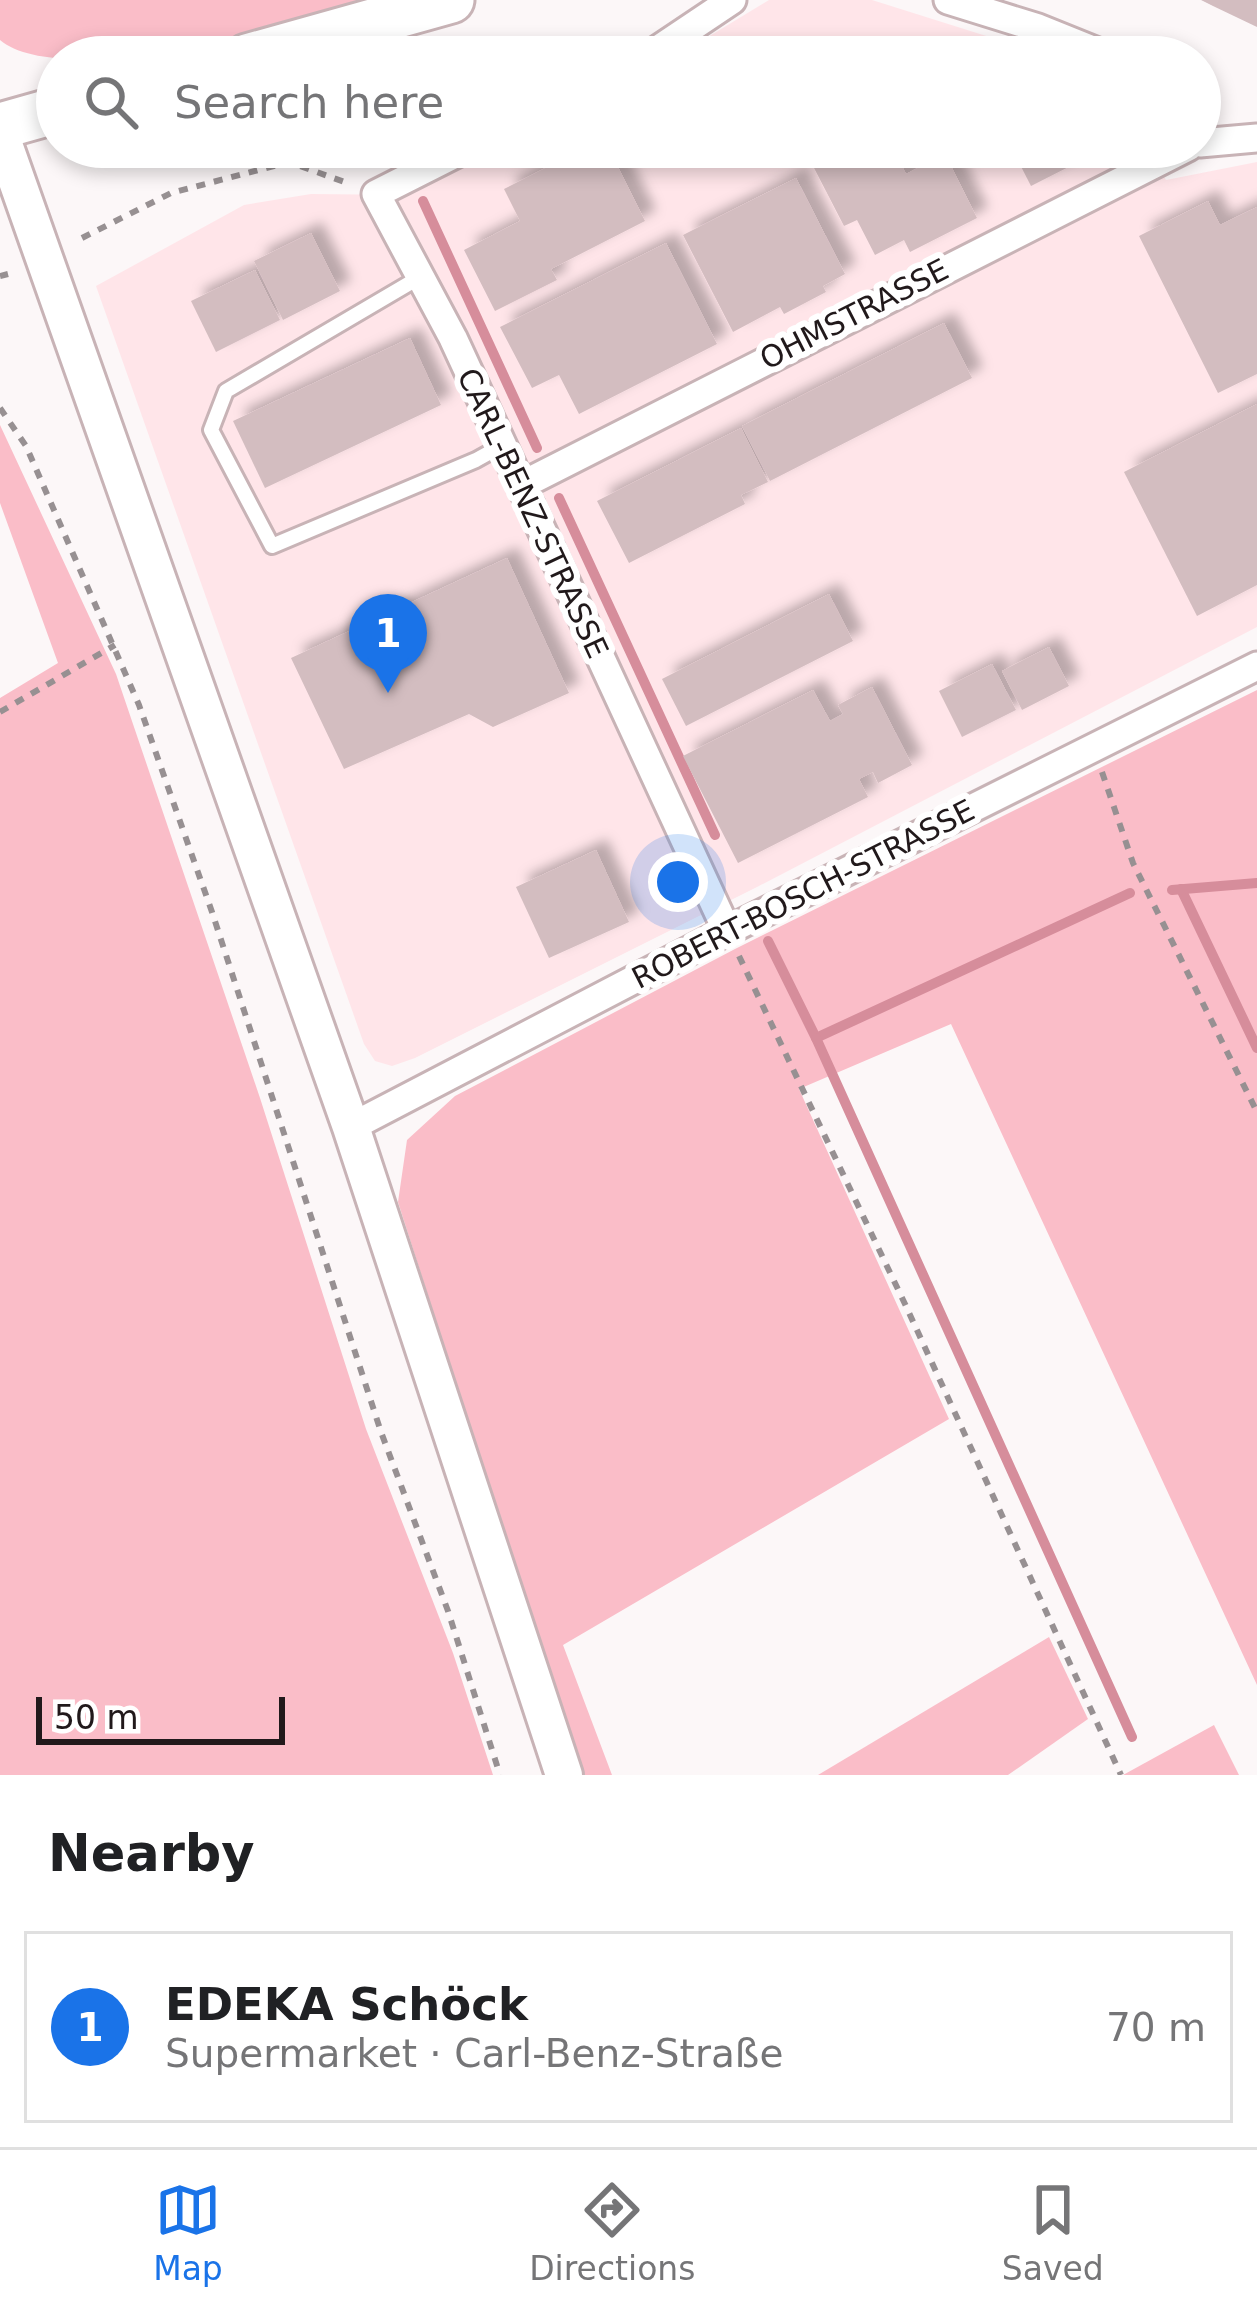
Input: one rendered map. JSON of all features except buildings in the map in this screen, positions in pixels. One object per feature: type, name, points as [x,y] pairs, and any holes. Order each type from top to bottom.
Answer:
[{"type":"highway","points":[[322,36],[451,0]]},
{"type":"highway","points":[[0,129],[36,117]]},
{"type":"main road","points":[[0,129],[351,1126],[564,1775]]},
{"type":"street","points":[[678,36],[732,0]]},
{"type":"street","points":[[948,0],[1058,36]]},
{"type":"street","name":"OHMSTRASSE","points":[[1221,142],[1257,138]]},
{"type":"street","points":[[376,194],[427,168]]},
{"type":"street","name":"OHMSTRASSE","points":[[523,485],[1144,168]]},
{"type":"street","name":"CARL-BENZ-STRASSE","points":[[376,194],[523,485],[727,931]]},
{"type":"street","name":"ROBERT-BOSCH-STRASSE","points":[[351,1126],[727,931],[1257,666]]},
{"type":"lane","points":[[420,277],[226,391],[211,430],[272,546],[503,445]]},
{"type":"path","points":[[82,238],[171,193],[263,168]]},
{"type":"path","points":[[307,168],[376,194]]},
{"type":"path","points":[[0,408],[26,446],[115,645],[212,912],[324,1263],[448,1611],[500,1775]]},
{"type":"path","points":[[0,712],[115,645]]},
{"type":"path","points":[[1095,746],[1132,863],[1257,1112]]},
{"type":"path","points":[[727,931],[915,1326],[1120,1775]]},
{"type":"shaded area","points":[[0,0],[394,0],[244,36],[36,36],[36,54],[0,40]]},
{"type":"shaded area","points":[[769,0],[872,0],[986,36],[710,36]]},
{"type":"shaded area","points":[[1257,162],[1257,627],[757,887],[415,1058],[392,1066],[375,1061],[364,1044],[96,286],[244,205],[311,194],[409,195],[463,168],[1159,168],[1166,180]]},
{"type":"shaded area","points":[[0,425],[116,674],[366,1429],[453,1653],[493,1775],[0,1775],[0,698],[58,663],[0,503]]},
{"type":"shaded area","points":[[1257,690],[1257,1685],[951,1024],[799,1089],[949,1419],[563,1645],[612,1775],[581,1775],[398,1202],[407,1140],[455,1096],[735,949]]},
{"type":"shaded area","points":[[1049,1637],[1088,1719],[1008,1775],[818,1775]]},
{"type":"shaded area","points":[[1214,1725],[1239,1775],[1123,1775]]},
{"type":"waterway","points":[[423,201],[537,448]]},
{"type":"waterway","points":[[559,498],[715,835]]},
{"type":"waterway","points":[[1172,890],[1257,883]]},
{"type":"waterway","points":[[1181,889],[1257,1048]]},
{"type":"waterway","points":[[768,941],[816,1038],[1130,893]]},
{"type":"waterway","points":[[816,1038],[1132,1737]]},
{"type":"place","name":"EDEKA Schöck","points":[[388,693]]}]
